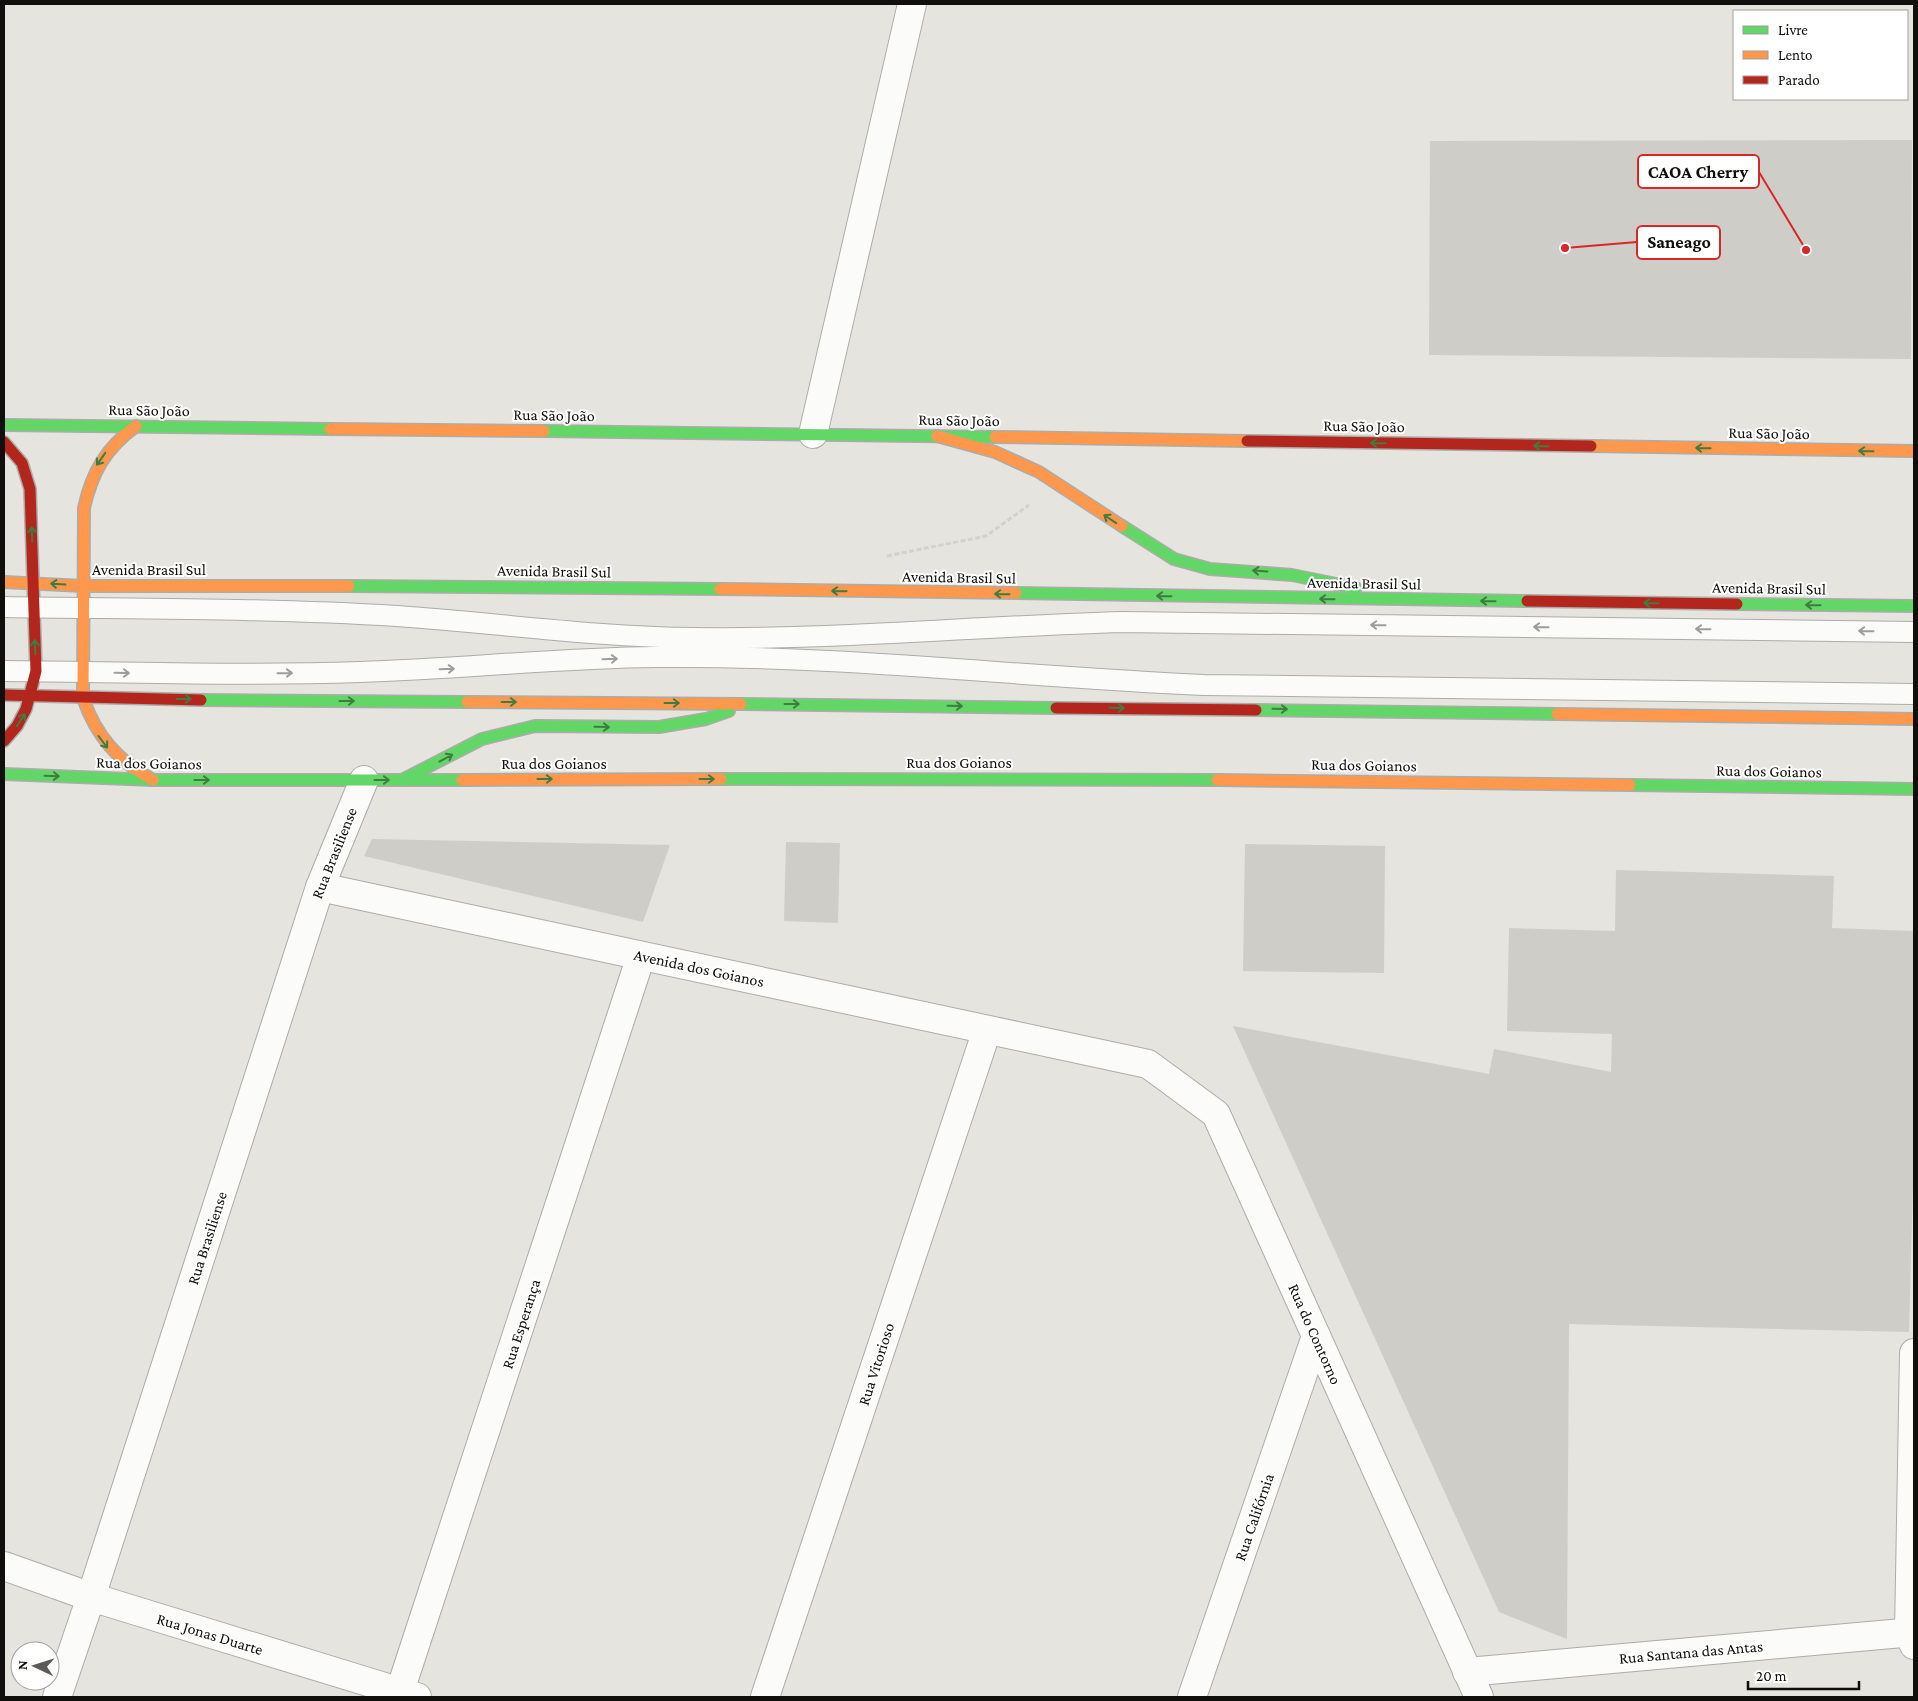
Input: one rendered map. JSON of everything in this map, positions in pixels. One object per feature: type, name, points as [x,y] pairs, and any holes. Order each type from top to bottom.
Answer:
[{"type":"main road","name":"Rua São João","points":[[4,425],[813,434],[1914,451]]},
{"type":"main road","points":[[136,426],[107,450],[96,465],[88,486],[84,508],[83,698],[91,721],[104,743],[118,758],[135,771],[154,780]]},
{"type":"main road","points":[[937,436],[996,452],[1038,472],[1174,559],[1210,569],[1261,571],[1323,580],[1393,600]]},
{"type":"main road","points":[[4,442],[27,470],[30,489],[36,671],[33,696],[24,716],[4,741]]},
{"type":"main road","name":"Avenida Brasil Sul","points":[[4,582],[83,586],[479,586],[1914,606]]},
{"type":"main road","points":[[4,695],[83,698],[744,704],[1914,719]]},
{"type":"main road","points":[[402,780],[482,739],[498,733],[535,726],[668,727],[695,722],[744,704]]},
{"type":"main road","name":"Rua dos Goianos","points":[[4,774],[154,780],[1134,779],[1914,789]]},
{"type":"street","points":[[813,434],[912,4]]},
{"type":"street","name":"Rua Brasiliense","points":[[56,1697],[91,1598],[320,886],[364,780]]},
{"type":"street","name":"Avenida dos Goianos","points":[[320,886],[1078,1050]]},
{"type":"street","name":"Rua Esperança","points":[[409,1694],[642,956]]},
{"type":"street","name":"Rua Vitorioso","points":[[765,1697],[987,1030]]},
{"type":"street","name":"Rua do Contorno","points":[[1078,1050],[1148,1064],[1216,1114],[1478,1697]]},
{"type":"street","name":"Rua Califórnia","points":[[1192,1697],[1316,1336]]},
{"type":"street","points":[[1912,1637],[1914,1353]]},
{"type":"street","name":"Rua Jonas Duarte","points":[[4,1566],[91,1598],[409,1694]]},
{"type":"street","name":"Rua Santana das Antas","points":[[1467,1672],[1912,1637]]},
{"type":"lane","points":[[4,607],[257,610],[386,616],[621,635],[693,638],[835,636],[999,626],[1122,622],[1914,632]]},
{"type":"lane","points":[[4,671],[357,672],[467,668],[589,659],[731,658],[852,661],[1109,680],[1224,685],[1914,694]]},
{"type":"path","points":[[878,558],[986,536],[1033,502]]},
{"type":"building","points":[[1912,140],[1911,359],[1429,355],[1430,141]]},
{"type":"building","points":[[372,839],[670,845],[643,922],[364,856]]},
{"type":"building","points":[[786,842],[840,843],[838,923],[784,921]]},
{"type":"building","points":[[1245,844],[1385,846],[1384,973],[1243,971]]},
{"type":"building","points":[[1616,870],[1834,876],[1832,928],[1914,931],[1914,1146],[1909,1332],[1569,1324],[1567,1639],[1499,1612],[1233,1026],[1489,1074],[1494,1049],[1611,1072],[1612,1034],[1507,1031],[1509,928],[1615,931]]},
{"type":"traffic: fast","points":[[4,425],[330,429]]},
{"type":"traffic: fast","points":[[544,431],[995,437]]},
{"type":"traffic: fast","points":[[1122,526],[1174,559],[1210,569],[1292,575],[1356,588]]},
{"type":"traffic: fast","points":[[349,586],[720,589]]},
{"type":"traffic: fast","points":[[1016,593],[1527,601]]},
{"type":"traffic: fast","points":[[1737,604],[1914,606]]},
{"type":"traffic: fast","points":[[201,700],[467,702]]},
{"type":"traffic: fast","points":[[741,704],[1056,708]]},
{"type":"traffic: fast","points":[[1256,710],[1557,714]]},
{"type":"traffic: fast","points":[[402,780],[482,739],[535,726],[659,727],[706,719],[729,711]]},
{"type":"traffic: fast","points":[[4,774],[153,780],[462,780]]},
{"type":"traffic: fast","points":[[721,779],[1217,780]]},
{"type":"traffic: fast","points":[[1630,785],[1914,789]]},
{"type":"traffic: slow","points":[[136,426],[125,434],[108,452],[91,483],[84,508],[83,698],[94,724],[110,746],[129,765],[153,780]]},
{"type":"traffic: slow","points":[[330,429],[544,431]]},
{"type":"traffic: slow","points":[[937,436],[995,452],[1039,472],[1122,526]]},
{"type":"traffic: slow","points":[[995,437],[1247,441]]},
{"type":"traffic: slow","points":[[1591,446],[1914,451]]},
{"type":"traffic: slow","points":[[4,582],[83,586],[349,586]]},
{"type":"traffic: slow","points":[[720,589],[1016,593]]},
{"type":"traffic: slow","points":[[467,702],[741,704]]},
{"type":"traffic: slow","points":[[1557,714],[1914,719]]},
{"type":"traffic: slow","points":[[462,780],[721,779]]},
{"type":"traffic: slow","points":[[1217,780],[1630,785]]},
{"type":"traffic: jam","points":[[1247,441],[1591,446]]},
{"type":"traffic: jam","points":[[4,442],[22,463],[30,489],[36,671],[26,709],[17,726],[4,741]]},
{"type":"traffic: jam","points":[[1527,601],[1737,604]]},
{"type":"traffic: jam","points":[[4,695],[201,700]]},
{"type":"traffic: jam","points":[[1056,708],[1256,710]]},
{"type":"place","name":"Saneago","points":[[1565,248]]},
{"type":"place","name":"CAOA Cherry","points":[[1806,250]]}]
